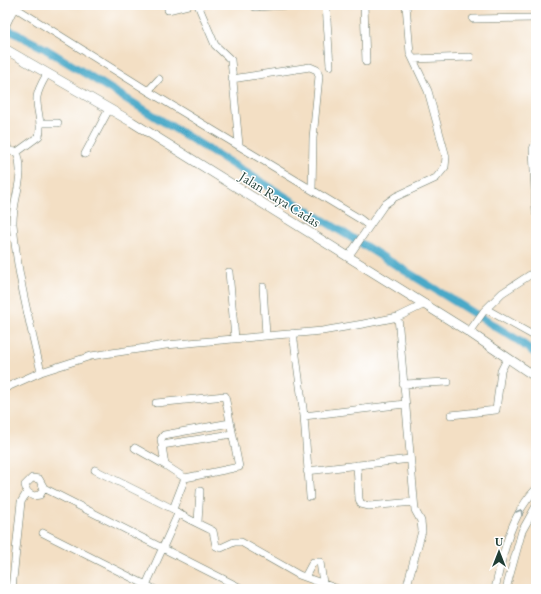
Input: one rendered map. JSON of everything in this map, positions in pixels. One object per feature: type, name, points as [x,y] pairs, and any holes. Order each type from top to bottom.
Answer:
[{"type":"street","points":[[168,10],[188,5]]},
{"type":"street","points":[[198,5],[215,45],[231,60],[239,145]]},
{"type":"street","points":[[255,5],[255,7],[290,5]]},
{"type":"street","points":[[326,5],[330,66]]},
{"type":"street","points":[[364,5],[366,62]]},
{"type":"street","points":[[348,257],[384,205],[390,200],[436,178],[445,167],[446,157],[428,91],[409,48],[406,5]]},
{"type":"street","points":[[6,22],[12,7],[312,190],[367,229]]},
{"type":"street","points":[[473,19],[536,18]]},
{"type":"street","points":[[5,45],[27,57],[29,63]]},
{"type":"street","name":"Jalan Raya Cadas","points":[[5,49],[110,109],[425,304],[536,377]]},
{"type":"street","points":[[413,59],[470,57]]},
{"type":"street","points":[[232,79],[310,67],[317,70],[319,76],[313,138],[312,190]]},
{"type":"street","points":[[5,140],[9,151],[17,152],[37,138],[41,123],[37,99],[39,90],[47,74]]},
{"type":"street","points":[[148,91],[159,79]]},
{"type":"street","points":[[85,154],[110,109]]},
{"type":"street","points":[[41,123],[58,123]]},
{"type":"street","points":[[536,142],[533,149],[536,213]]},
{"type":"street","points":[[17,152],[21,164],[21,174],[13,225],[29,318],[41,372]]},
{"type":"street","points":[[469,332],[485,310],[502,293],[536,271]]},
{"type":"street","points":[[228,272],[235,338]]},
{"type":"street","points":[[263,287],[266,335]]},
{"type":"street","points":[[5,388],[41,372],[91,356],[166,345],[328,330],[398,317],[425,304]]},
{"type":"street","points":[[485,310],[535,335]]},
{"type":"street","points":[[398,317],[414,502],[415,510],[421,522],[422,531],[406,589]]},
{"type":"street","points":[[293,333],[304,416],[310,497]]},
{"type":"street","points":[[451,415],[496,410],[501,371],[507,359]]},
{"type":"street","points":[[403,384],[448,382]]},
{"type":"street","points":[[135,448],[185,478],[238,468],[239,465],[226,397],[156,403]]},
{"type":"street","points":[[304,416],[405,404]]},
{"type":"street","points":[[165,465],[161,439],[164,435],[230,423]]},
{"type":"street","points":[[162,445],[232,434]]},
{"type":"street","points":[[307,471],[410,459]]},
{"type":"street","points":[[357,465],[358,499],[361,504],[370,506],[414,502]]},
{"type":"street","points":[[95,470],[198,522],[212,531],[216,546],[221,548],[234,542],[240,542],[305,578],[338,589]]},
{"type":"street","points":[[12,589],[21,502],[27,492],[27,482],[32,478],[36,478],[42,482],[44,488],[243,589]]},
{"type":"street","points":[[146,585],[163,548],[176,512],[185,478]]},
{"type":"street","points":[[27,492],[29,495],[37,496],[43,492],[44,488]]},
{"type":"street","points":[[495,589],[509,534],[528,499],[536,488]]},
{"type":"street","points":[[198,522],[200,491]]},
{"type":"street","points":[[506,589],[522,531],[536,506]]},
{"type":"street","points":[[43,532],[154,589]]},
{"type":"street","points":[[305,578],[313,562],[320,562],[323,583]]},
{"type":"waterway","points":[[5,28],[44,48],[519,341],[536,354]]}]
